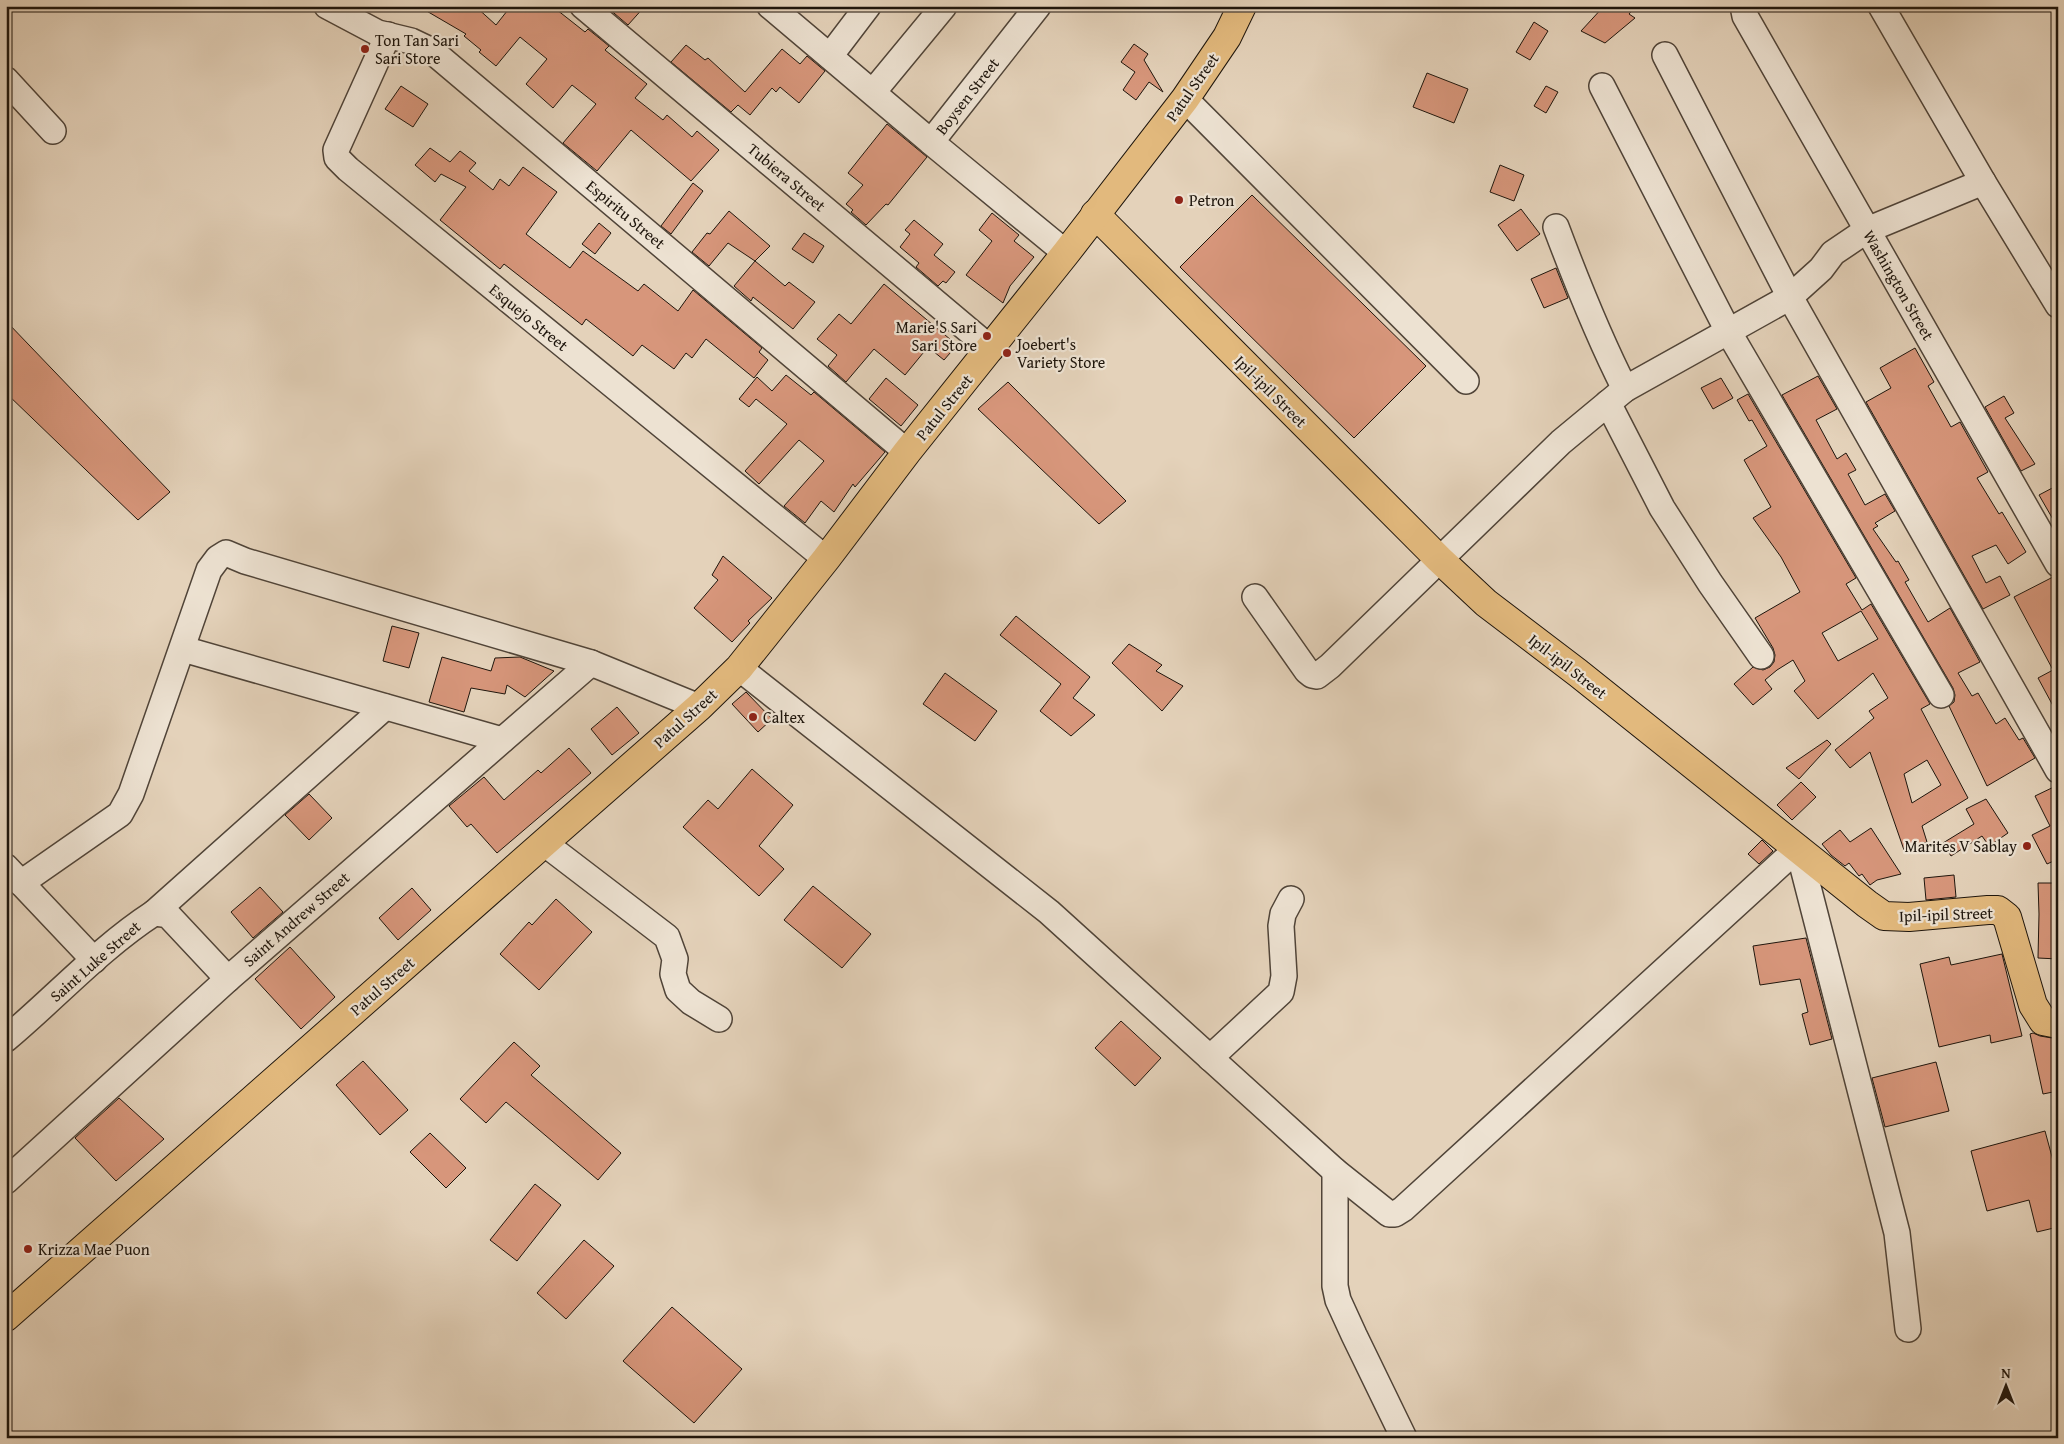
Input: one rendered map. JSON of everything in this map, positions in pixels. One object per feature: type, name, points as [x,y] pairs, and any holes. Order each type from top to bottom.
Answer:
[{"type":"main road","name":"Patul Street","points":[[6,1317],[544,843],[739,668],[826,559],[907,452],[991,349],[1185,99],[1227,37],[1242,6]]},
{"type":"main road","name":"Ipil-ipil Street","points":[[1095,214],[1439,559],[1486,603],[1578,673],[1884,916],[1909,917],[1998,910],[2007,917],[2033,1005],[2044,1022],[2058,1024]]},
{"type":"street","name":"Espiritu Street","points":[[327,6],[378,33],[411,41],[432,51],[907,452]]},
{"type":"street","name":"Tubiera Street","points":[[583,6],[991,349]]},
{"type":"street","points":[[830,56],[868,6]]},
{"type":"street","points":[[873,92],[944,6]]},
{"type":"street","name":"Boysen Street","points":[[1038,6],[931,142],[1066,253]]},
{"type":"street","name":"Washington Street","points":[[1743,6],[1745,16],[2058,564]]},
{"type":"street","points":[[1881,6],[1983,182],[2058,305]]},
{"type":"street","points":[[773,7],[931,142]]},
{"type":"street","name":"Esquejo Street","points":[[388,36],[336,150],[337,158],[348,170],[826,559]]},
{"type":"street","points":[[1665,55],[1790,298],[2058,770]]},
{"type":"street","points":[[6,80],[53,130]]},
{"type":"street","points":[[1602,86],[1728,331],[1940,695]]},
{"type":"street","points":[[1185,99],[1466,381]]},
{"type":"street","points":[[1254,597],[1307,671],[1317,676],[1330,666],[1561,442],[1616,396],[1728,331],[1790,298],[1821,269],[1833,253],[1867,230],[1983,182]]},
{"type":"street","points":[[1556,227],[1583,301],[1604,350],[1616,396],[1662,508],[1710,583],[1762,656]]},
{"type":"street","points":[[94,960],[14,875],[120,814],[131,794],[209,570],[218,558],[226,553],[245,561],[591,663],[698,706]]},
{"type":"street","points":[[183,649],[502,740]]},
{"type":"street","name":"Saint Andrew Street","points":[[6,1181],[228,978],[591,663]]},
{"type":"street","points":[[739,668],[1049,912],[1335,1171],[1389,1214],[1395,1214],[1403,1209],[1798,848],[1897,1233],[1908,1329]]},
{"type":"street","points":[[154,913],[384,707]]},
{"type":"street","points":[[544,843],[667,937],[675,959],[673,974],[678,990],[691,1002],[719,1019]]},
{"type":"street","points":[[1210,1058],[1281,992],[1284,976],[1281,926],[1283,914],[1291,900]]},
{"type":"street","name":"Saint Luke Street","points":[[10,1030],[140,921],[154,913],[168,915],[228,978]]},
{"type":"street","points":[[1335,1171],[1335,1272],[1337,1293],[1354,1335],[1404,1438]]},
{"type":"building","points":[[418,6],[475,6],[496,25],[511,6],[552,6],[585,32],[588,29],[609,46],[605,50],[647,84],[635,98],[663,120],[667,115],[692,137],[697,131],[719,150],[691,181],[631,130],[597,171],[563,143],[596,104],[572,85],[553,108],[526,84],[547,59],[520,37],[496,66],[464,36],[466,34]]},
{"type":"building","points":[[609,6],[645,6],[628,25],[608,8]]},
{"type":"building","points":[[1604,6],[1636,6],[1629,14],[1635,18],[1605,43],[1581,31]]},
{"type":"building","points":[[1534,22],[1548,31],[1530,60],[1516,52]]},
{"type":"building","points":[[1134,44],[1148,54],[1144,60],[1163,92],[1149,82],[1136,100],[1123,90],[1135,72],[1121,62]]},
{"type":"building","points":[[686,45],[705,60],[708,58],[745,92],[782,49],[800,64],[807,56],[825,71],[799,103],[780,87],[776,92],[772,88],[750,115],[738,105],[731,112],[671,62]]},
{"type":"building","points":[[1427,73],[1468,89],[1454,123],[1413,107]]},
{"type":"building","points":[[401,86],[428,104],[413,127],[385,109]]},
{"type":"building","points":[[1546,86],[1558,92],[1546,113],[1534,106]]},
{"type":"building","points":[[887,124],[927,157],[888,205],[886,204],[866,225],[851,212],[853,210],[846,204],[863,185],[848,173]]},
{"type":"building","points":[[430,148],[450,162],[460,151],[476,163],[469,171],[493,190],[500,179],[509,186],[523,167],[557,192],[526,234],[570,268],[583,251],[638,291],[644,284],[678,311],[693,290],[762,348],[759,352],[768,360],[754,378],[706,339],[692,358],[686,353],[674,369],[642,345],[633,356],[586,319],[582,325],[504,264],[500,269],[440,220],[466,187],[441,174],[435,182],[415,165]]},
{"type":"building","points":[[1500,165],[1524,175],[1514,201],[1490,192]]},
{"type":"building","points":[[693,183],[703,191],[671,234],[661,226]]},
{"type":"building","points":[[1252,195],[1426,366],[1354,438],[1180,267]]},
{"type":"building","points":[[1521,209],[1540,234],[1517,251],[1498,225]]},
{"type":"building","points":[[729,211],[770,246],[755,261],[728,243],[709,266],[692,252],[707,233],[710,234]]},
{"type":"building","points":[[992,213],[1019,235],[1014,241],[1034,257],[1010,286],[1003,303],[966,275],[992,241],[979,230]]},
{"type":"building","points":[[914,220],[943,244],[934,255],[955,272],[946,283],[943,281],[938,286],[916,267],[919,263],[900,247],[910,234],[905,230]]},
{"type":"building","points":[[599,223],[611,233],[595,254],[582,244]]},
{"type":"building","points":[[804,233],[824,246],[813,263],[792,249]]},
{"type":"building","points":[[755,261],[785,286],[789,282],[815,302],[793,329],[753,297],[751,301],[734,286]]},
{"type":"building","points":[[1556,268],[1568,298],[1544,308],[1531,279]]},
{"type":"building","points":[[884,284],[957,345],[944,360],[928,347],[905,375],[874,349],[846,382],[828,366],[837,355],[817,339],[839,314],[851,324]]},
{"type":"building","points":[[6,321],[170,492],[138,520],[6,393]]},
{"type":"building","points":[[1915,348],[1934,382],[1928,386],[1951,427],[1960,422],[1988,472],[1977,478],[1999,514],[2002,512],[2026,552],[2008,564],[1996,545],[1972,556],[1986,583],[2000,576],[2010,595],[1983,609],[1866,402],[1891,388],[1880,368]]},
{"type":"building","points":[[786,375],[811,395],[814,392],[885,452],[855,487],[853,484],[834,512],[821,501],[805,523],[784,506],[824,461],[799,440],[759,484],[745,471],[787,424],[756,399],[749,407],[739,399],[757,377],[772,391]]},
{"type":"building","points":[[1818,376],[1837,409],[1816,420],[1837,459],[1846,453],[1856,470],[1848,474],[1865,505],[1885,494],[1895,511],[1875,523],[1878,526],[1873,529],[1896,562],[1898,561],[1909,580],[1905,582],[1928,622],[1950,608],[1980,662],[1958,673],[1972,696],[1978,693],[1996,724],[2005,718],[2019,740],[2023,738],[2035,758],[1987,786],[1949,706],[1954,702],[1953,688],[1782,395]]},
{"type":"building","points":[[886,378],[918,405],[901,426],[869,399]]},
{"type":"building","points":[[1721,378],[1733,398],[1713,409],[1701,388]]},
{"type":"building","points":[[1008,382],[1126,501],[1099,524],[978,409]]},
{"type":"building","points":[[1748,394],[1856,578],[1846,584],[1862,610],[1871,604],[1930,704],[1921,709],[1968,798],[1922,826],[1927,842],[1904,850],[1870,752],[1850,768],[1835,750],[1874,718],[1869,711],[1888,698],[1873,673],[1818,719],[1794,691],[1805,681],[1793,660],[1765,680],[1772,689],[1753,705],[1734,684],[1753,667],[1763,670],[1770,667],[1774,662],[1773,648],[1755,618],[1800,592],[1781,557],[1753,518],[1771,507],[1744,460],[1767,446],[1752,420],[1749,421],[1737,400]],"holes":[[[1861,611],[1878,639],[1838,661],[1822,633]],[[1927,760],[1941,785],[1912,803],[1904,774]]]},
{"type":"building","points":[[2004,396],[2014,413],[2005,418],[2035,464],[2021,471],[1985,407]]},
{"type":"building","points":[[2058,485],[2058,528],[2039,495]]},
{"type":"building","points":[[723,556],[772,598],[748,621],[750,623],[732,642],[694,608],[718,580],[712,575]]},
{"type":"building","points":[[2053,577],[2058,578],[2058,715],[2038,678],[2053,670],[2014,597]]},
{"type":"building","points":[[1016,616],[1090,677],[1073,698],[1095,715],[1071,736],[1040,711],[1061,684],[1000,635]]},
{"type":"building","points":[[392,626],[419,633],[409,668],[383,661]]},
{"type":"building","points":[[1129,644],[1162,665],[1156,671],[1183,686],[1162,711],[1112,663]]},
{"type":"building","points":[[442,657],[491,671],[495,658],[520,657],[554,671],[525,697],[507,685],[505,694],[471,688],[464,712],[429,702]]},
{"type":"building","points":[[945,673],[997,711],[975,741],[923,704]]},
{"type":"building","points":[[746,692],[772,719],[758,732],[732,704]]},
{"type":"building","points":[[617,707],[639,733],[612,755],[591,729]]},
{"type":"building","points":[[1827,740],[1831,744],[1799,779],[1786,768]]},
{"type":"building","points":[[569,748],[591,773],[497,853],[471,824],[467,827],[449,806],[484,777],[504,800],[538,770],[541,773]]},
{"type":"building","points":[[752,769],[793,805],[759,846],[784,869],[759,896],[683,827],[708,800],[718,809]]},
{"type":"building","points":[[1801,782],[1816,797],[1792,820],[1777,805]]},
{"type":"building","points":[[2058,785],[2058,859],[2047,864],[2032,835],[2050,826],[2035,796]]},
{"type":"building","points":[[309,794],[332,818],[309,840],[285,815]]},
{"type":"building","points":[[1986,799],[2008,833],[1989,846],[1982,836],[1951,856],[1943,843],[1974,824],[1966,809]]},
{"type":"building","points":[[1871,828],[1901,874],[1877,880],[1870,885],[1862,874],[1859,876],[1849,863],[1845,866],[1831,855],[1822,844],[1840,830],[1850,842]]},
{"type":"building","points":[[1762,840],[1773,851],[1759,864],[1748,854]]},
{"type":"building","points":[[1954,875],[1956,897],[1926,900],[1924,878]]},
{"type":"building","points":[[2038,883],[2058,883],[2058,959],[2038,958]]},
{"type":"building","points":[[813,886],[871,934],[842,968],[784,920]]},
{"type":"building","points":[[260,887],[283,912],[253,938],[231,912]]},
{"type":"building","points":[[412,888],[431,910],[398,940],[379,918]]},
{"type":"building","points":[[556,899],[592,932],[539,990],[500,954],[529,922],[532,925]]},
{"type":"building","points":[[1806,938],[1832,1039],[1810,1045],[1802,1014],[1808,1012],[1800,979],[1760,985],[1753,946]]},
{"type":"building","points":[[290,947],[335,997],[301,1029],[255,979]]},
{"type":"building","points":[[2002,954],[2022,1036],[1991,1043],[1990,1035],[1939,1047],[1920,964],[1949,957],[1951,965]]},
{"type":"building","points":[[1121,1021],[1161,1058],[1135,1086],[1095,1048]]},
{"type":"building","points":[[2033,1033],[2058,1039],[2058,1091],[2043,1094],[2030,1034]]},
{"type":"building","points":[[514,1042],[540,1066],[531,1075],[621,1153],[598,1180],[506,1102],[486,1123],[460,1099]]},
{"type":"building","points":[[363,1061],[408,1110],[380,1135],[336,1085]]},
{"type":"building","points":[[1936,1062],[1949,1111],[1885,1127],[1872,1078]]},
{"type":"building","points":[[119,1098],[164,1139],[116,1181],[75,1138]]},
{"type":"building","points":[[2045,1131],[2058,1179],[2058,1227],[2037,1232],[2029,1200],[1987,1211],[1971,1151]]},
{"type":"building","points":[[430,1133],[466,1168],[446,1188],[410,1152]]},
{"type":"building","points":[[535,1184],[561,1205],[517,1261],[490,1240]]},
{"type":"building","points":[[584,1240],[614,1266],[566,1319],[537,1293]]},
{"type":"building","points":[[672,1307],[742,1369],[694,1423],[623,1361]]},
{"type":"place","name":"Ton Tan Sari Sari Store","points":[[365,49]]},
{"type":"place","name":"Petron","points":[[1179,200]]},
{"type":"place","name":"Marie'S Sari Sari Store","points":[[987,336]]},
{"type":"place","name":"Joebert's Variety Store","points":[[1007,353]]},
{"type":"place","name":"Caltex","points":[[753,717]]},
{"type":"place","name":"Marites V Sablay","points":[[2027,846]]},
{"type":"place","name":"Krizza Mae Puon","points":[[28,1249]]}]
